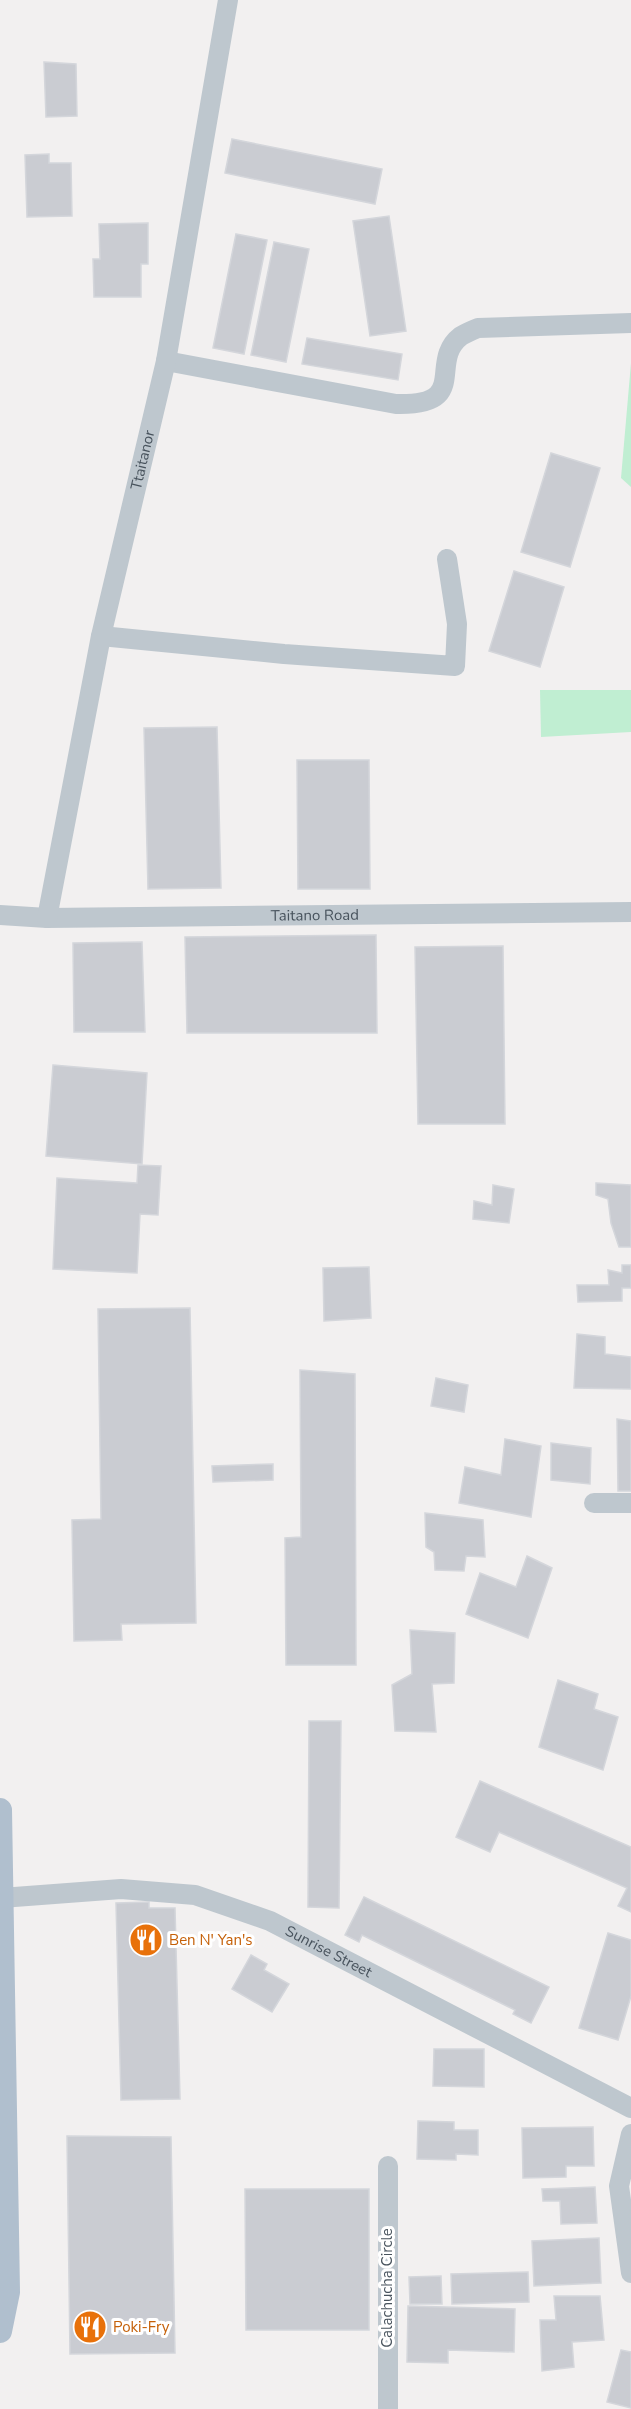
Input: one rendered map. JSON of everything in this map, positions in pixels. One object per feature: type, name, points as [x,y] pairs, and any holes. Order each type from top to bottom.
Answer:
[{"type":"main road","points":[[0,1810],[9,2292],[0,2331]]},
{"type":"street","name":"Ttaitanor","points":[[47,918],[101,636],[166,361],[228,0]]},
{"type":"street","points":[[166,361],[396,404],[413,404],[429,402],[438,395],[444,380],[449,353],[460,337],[478,328],[631,323]]},
{"type":"street","points":[[101,636],[284,654],[455,666],[457,624],[447,560]]},
{"type":"street","name":"Taitano Road","points":[[0,915],[47,918],[631,912]]},
{"type":"street","points":[[594,1503],[631,1503]]},
{"type":"street","name":"Sunrise Street","points":[[2,1898],[121,1889],[195,1894],[270,1921],[631,2108]]},
{"type":"street","points":[[631,2134],[619,2186],[631,2273]]},
{"type":"street","name":"Calachucha Circle","points":[[387,2166],[388,2409]]},
{"type":"green space","points":[[631,363],[631,487],[621,478]]},
{"type":"green space","points":[[540,690],[631,690],[631,732],[541,737]]},
{"type":"building","points":[[44,62],[76,64],[77,116],[46,117]]},
{"type":"building","points":[[232,139],[382,169],[375,204],[225,173]]},
{"type":"building","points":[[49,154],[49,163],[71,163],[72,216],[27,217],[25,155]]},
{"type":"building","points":[[389,216],[406,331],[370,336],[353,221]]},
{"type":"building","points":[[148,223],[148,264],[141,264],[141,297],[94,297],[93,259],[100,259],[99,224]]},
{"type":"building","points":[[236,234],[267,240],[244,354],[213,348]]},
{"type":"building","points":[[274,242],[309,249],[286,362],[251,355]]},
{"type":"building","points":[[307,338],[402,354],[398,380],[302,364]]},
{"type":"building","points":[[551,453],[600,468],[570,567],[521,552]]},
{"type":"building","points":[[514,571],[564,587],[540,667],[489,651]]},
{"type":"building","points":[[217,727],[221,888],[148,889],[144,728]]},
{"type":"building","points":[[297,760],[369,760],[370,889],[298,889]]},
{"type":"building","points":[[376,935],[377,1033],[187,1033],[185,937]]},
{"type":"building","points":[[142,942],[145,1032],[74,1032],[73,943]]},
{"type":"building","points":[[503,946],[505,1124],[418,1124],[415,947]]},
{"type":"building","points":[[53,1065],[147,1073],[142,1164],[46,1156]]},
{"type":"building","points":[[138,1165],[161,1166],[158,1215],[140,1214],[137,1273],[53,1269],[57,1178],[137,1183]]},
{"type":"building","points":[[596,1183],[631,1185],[631,1247],[619,1247],[611,1223],[608,1199],[596,1195]]},
{"type":"building","points":[[493,1185],[514,1189],[509,1223],[473,1219],[474,1201],[492,1205]]},
{"type":"building","points":[[622,1265],[631,1265],[631,1288],[622,1288],[622,1301],[578,1302],[577,1285],[609,1285],[608,1270],[622,1273]]},
{"type":"building","points":[[369,1267],[371,1318],[324,1321],[323,1268]]},
{"type":"building","points":[[190,1308],[196,1623],[121,1624],[122,1640],[74,1641],[72,1520],[101,1519],[98,1309]]},
{"type":"building","points":[[577,1334],[605,1337],[605,1354],[631,1357],[631,1389],[574,1388]]},
{"type":"building","points":[[300,1370],[355,1374],[356,1665],[286,1665],[285,1538],[301,1537]]},
{"type":"building","points":[[436,1378],[468,1385],[464,1412],[431,1406]]},
{"type":"building","points":[[617,1419],[631,1421],[631,1491],[618,1491]]},
{"type":"building","points":[[505,1439],[541,1446],[531,1517],[459,1503],[465,1467],[501,1475]]},
{"type":"building","points":[[551,1443],[591,1448],[590,1484],[551,1480]]},
{"type":"building","points":[[273,1464],[273,1480],[213,1482],[212,1466]]},
{"type":"building","points":[[425,1513],[483,1520],[485,1557],[466,1556],[464,1571],[435,1570],[434,1552],[426,1547]]},
{"type":"building","points":[[527,1556],[552,1568],[528,1638],[466,1614],[480,1573],[516,1587]]},
{"type":"building","points":[[410,1630],[455,1633],[454,1683],[432,1684],[436,1732],[395,1731],[392,1685],[412,1674]]},
{"type":"building","points":[[558,1680],[598,1694],[594,1709],[618,1717],[603,1770],[539,1747]]},
{"type":"building","points":[[309,1721],[341,1721],[339,1908],[308,1907]]},
{"type":"building","points":[[480,1781],[631,1847],[631,1912],[618,1906],[627,1888],[499,1832],[490,1852],[456,1837]]},
{"type":"building","points":[[364,1897],[549,1987],[531,2023],[513,2014],[515,2010],[362,1935],[359,1942],[345,1935]]},
{"type":"building","points":[[149,1902],[149,1908],[175,1908],[180,2099],[121,2100],[116,1903]]},
{"type":"building","points":[[608,1933],[631,1940],[631,1996],[618,2040],[579,2028]]},
{"type":"building","points":[[251,1955],[267,1964],[264,1970],[289,1984],[272,2012],[232,1989]]},
{"type":"building","points":[[434,2049],[484,2049],[484,2087],[433,2086]]},
{"type":"building","points":[[418,2121],[454,2122],[454,2130],[478,2130],[478,2155],[456,2154],[456,2160],[417,2159]]},
{"type":"building","points":[[593,2127],[594,2166],[566,2166],[566,2177],[523,2178],[522,2128]]},
{"type":"building","points":[[67,2136],[171,2137],[175,2353],[70,2354]]},
{"type":"building","points":[[595,2187],[597,2223],[561,2224],[560,2201],[543,2201],[542,2189]]},
{"type":"building","points":[[245,2189],[369,2189],[369,2330],[246,2330]]},
{"type":"building","points":[[599,2238],[601,2283],[534,2286],[532,2241]]},
{"type":"building","points":[[528,2272],[529,2302],[452,2304],[451,2274]]},
{"type":"building","points":[[441,2276],[442,2304],[410,2304],[409,2277]]},
{"type":"building","points":[[554,2296],[600,2296],[604,2340],[572,2342],[574,2367],[542,2371],[540,2320],[556,2320]]},
{"type":"building","points":[[408,2306],[515,2309],[514,2352],[448,2350],[448,2363],[407,2362]]},
{"type":"building","points":[[621,2350],[631,2352],[631,2408],[607,2402]]},
{"type":"place","name":"Ben N' Yan's","points":[[146,1940]]},
{"type":"place","name":"Poki-Fry","points":[[90,2327]]}]
